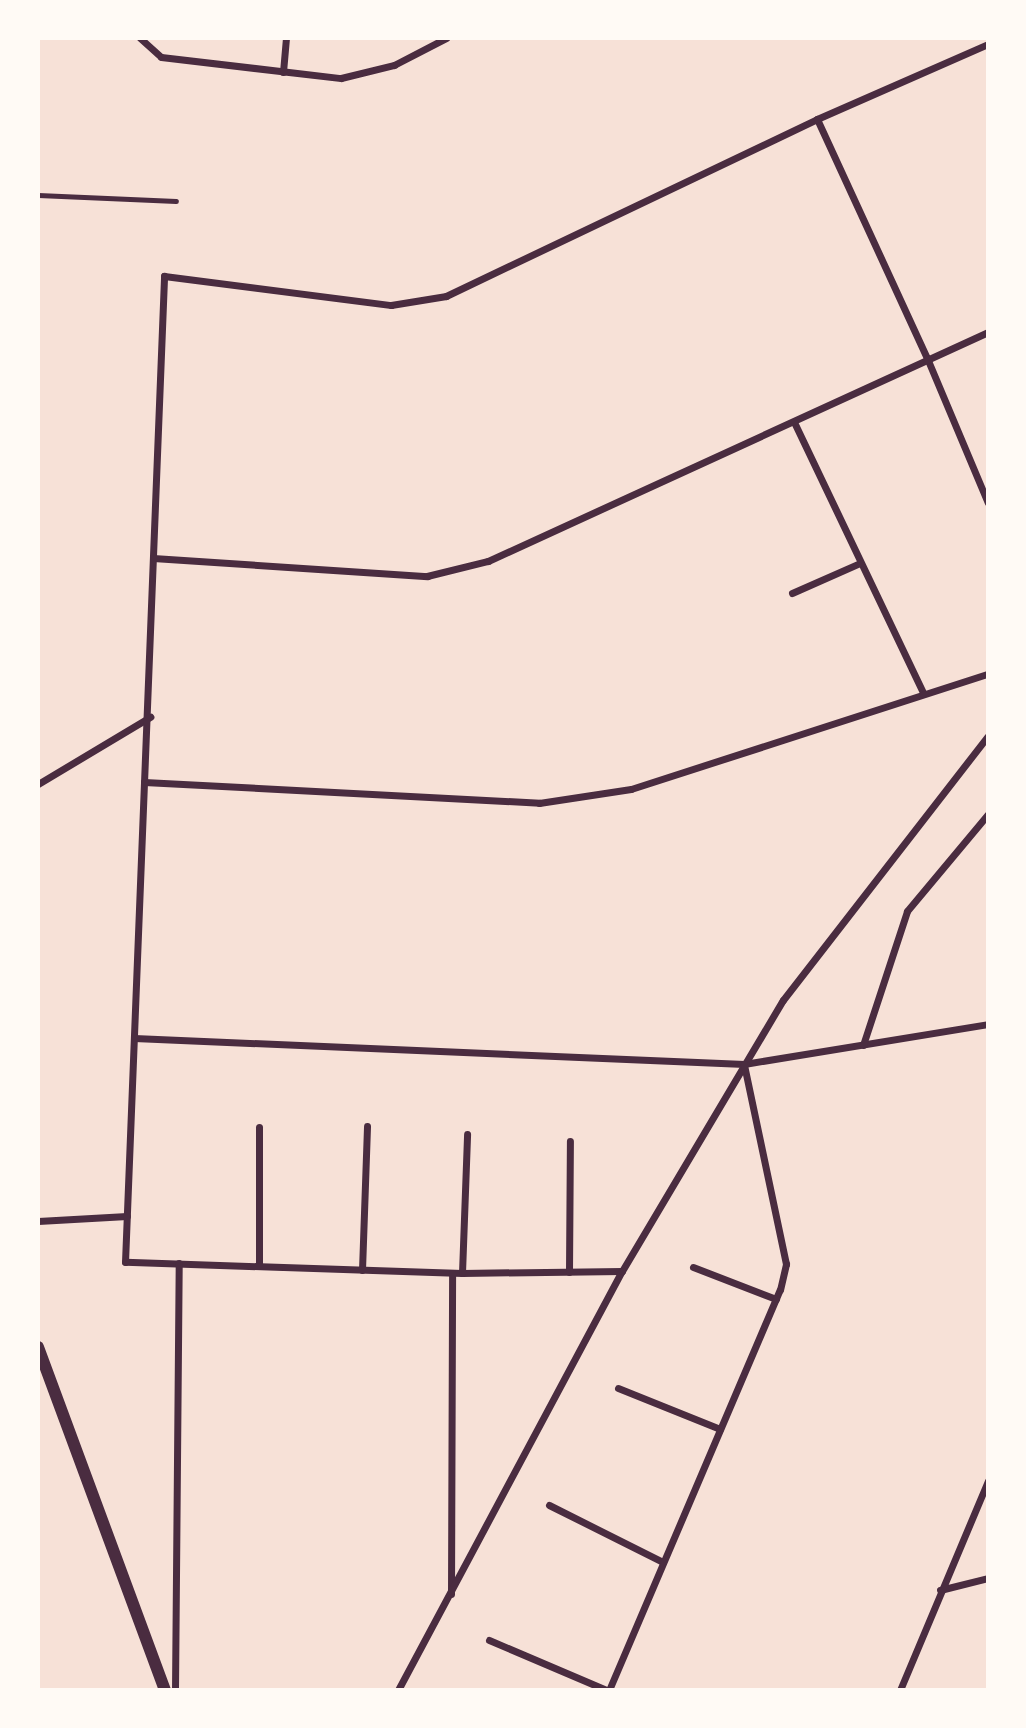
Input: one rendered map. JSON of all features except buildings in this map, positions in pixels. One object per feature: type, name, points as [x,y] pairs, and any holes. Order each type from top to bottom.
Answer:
[{"type":"street","points":[[140,38],[160,57],[341,78],[394,65],[446,38]]},
{"type":"street","points":[[283,72],[286,38]]},
{"type":"street","points":[[622,1271],[452,1273],[125,1262],[144,782],[150,717],[164,276],[391,305],[446,296],[817,119],[988,44]]},
{"type":"street","points":[[817,119],[928,358],[988,503]]},
{"type":"street","points":[[153,558],[427,576],[488,561],[988,332]]},
{"type":"street","points":[[794,422],[924,694]]},
{"type":"street","points":[[792,593],[860,563]]},
{"type":"street","points":[[144,782],[539,803],[631,789],[988,674]]},
{"type":"street","points":[[38,784],[150,717]]},
{"type":"street","points":[[398,1689],[451,1598],[622,1271],[783,1000],[988,736]]},
{"type":"street","points":[[863,1045],[908,911],[988,814]]},
{"type":"street","points":[[134,1038],[744,1064],[988,1024]]},
{"type":"street","points":[[489,1640],[608,1689],[776,1299],[786,1264],[744,1064]]},
{"type":"street","points":[[362,1270],[367,1126]]},
{"type":"street","points":[[259,1127],[259,1266]]},
{"type":"street","points":[[462,1273],[467,1134]]},
{"type":"street","points":[[569,1272],[570,1140]]},
{"type":"street","points":[[38,1222],[127,1216]]},
{"type":"street","points":[[175,1689],[180,1264]]},
{"type":"street","points":[[693,1267],[776,1299]]},
{"type":"street","points":[[451,1598],[452,1273]]},
{"type":"street","points":[[38,1347],[50,1386],[165,1689]]},
{"type":"street","points":[[38,1373],[50,1386]]},
{"type":"street","points":[[618,1388],[720,1429]]},
{"type":"street","points":[[900,1689],[988,1481]]},
{"type":"street","points":[[549,1506],[663,1562]]},
{"type":"street","points":[[940,1590],[988,1578]]},
{"type":"lane","points":[[38,195],[176,201]]}]
